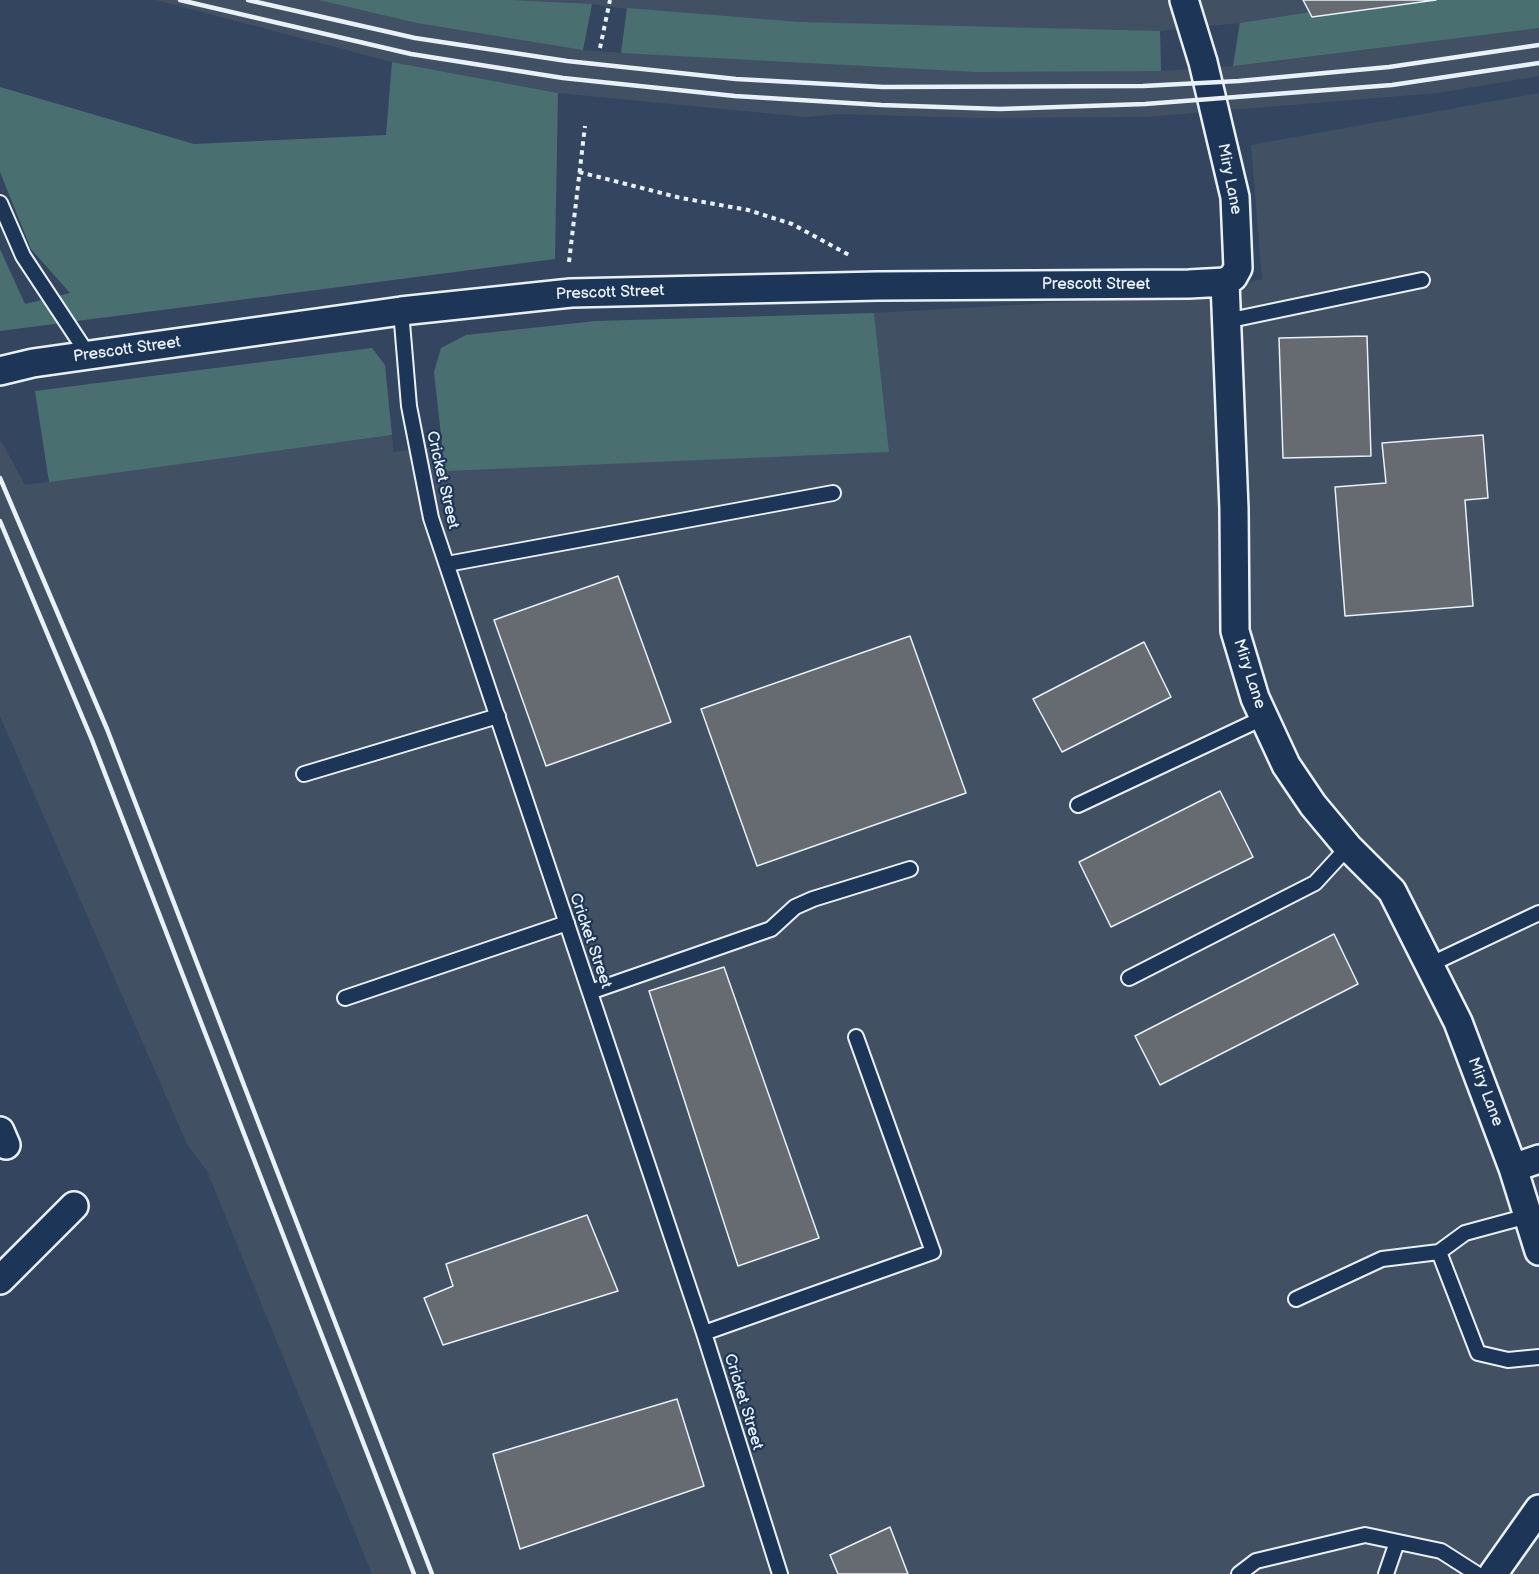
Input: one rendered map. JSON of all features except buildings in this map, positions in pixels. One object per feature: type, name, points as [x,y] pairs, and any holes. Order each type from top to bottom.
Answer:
[{"type":"street","name":"Miry Lane","points":[[1184,0],[1203,62],[1235,197],[1238,268],[1233,277],[1225,282],[1234,509],[1235,631],[1263,718],[1286,765],[1313,805],[1348,847],[1392,891],[1458,1022],[1513,1168],[1539,1251]]},
{"type":"street","name":"Prescott Street","points":[[0,371],[33,363],[401,311],[571,293],[878,286],[1225,282]]},
{"type":"street","points":[[1513,1168],[1539,1160]]},
{"type":"street","points":[[0,1280],[74,1206]]},
{"type":"street","points":[[1493,1574],[1539,1509]]},
{"type":"lane","points":[[0,203],[23,256],[89,356]]},
{"type":"lane","points":[[1226,321],[1422,280]]},
{"type":"lane","name":"Cricket Street","points":[[401,311],[409,406],[432,518],[704,1333],[780,1574]]},
{"type":"lane","points":[[447,564],[833,493]]},
{"type":"lane","points":[[304,774],[498,716]]},
{"type":"lane","points":[[1078,805],[1263,718]]},
{"type":"lane","points":[[1129,978],[1315,883],[1348,847]]},
{"type":"lane","points":[[590,992],[771,929],[795,907],[910,869]]},
{"type":"lane","points":[[1429,965],[1539,913]]},
{"type":"lane","points":[[345,998],[567,923]]},
{"type":"lane","points":[[704,1333],[933,1252],[856,1037]]},
{"type":"lane","points":[[1296,1299],[1382,1259],[1439,1252],[1465,1233],[1528,1216]]},
{"type":"lane","points":[[1439,1252],[1478,1353],[1508,1360],[1539,1357]]},
{"type":"lane","points":[[1239,1574],[1256,1560],[1365,1535],[1441,1551],[1477,1574]]},
{"type":"lane","points":[[1386,1574],[1397,1542]]},
{"type":"path","points":[[600,48],[610,0]]},
{"type":"path","points":[[571,293],[568,254],[585,126]]},
{"type":"path","points":[[579,172],[681,198],[748,210],[792,224],[855,258],[878,286]]},
{"type":"shaded area","points":[[156,0],[1539,0],[1539,76],[1437,93],[1145,117],[977,118],[839,114],[806,117],[558,93],[392,62]],"holes":[[[592,4],[627,9],[621,53],[583,50]],[[1239,23],[1233,66],[1161,71],[1160,31]]]},
{"type":"shaded area","points":[[1539,93],[1539,1574],[372,1574],[207,1171],[187,1144],[0,716],[0,439],[25,485],[392,435],[393,452],[442,446],[445,470],[889,452],[874,313],[1207,294],[1262,279],[1251,145]]},
{"type":"green space","points":[[319,0],[511,0],[592,4],[583,50],[417,23]]},
{"type":"green space","points":[[1388,0],[1539,0],[1539,28],[1233,66],[1240,23]]},
{"type":"green space","points":[[627,8],[800,22],[1160,31],[1161,71],[977,72],[621,53]]},
{"type":"green space","points":[[392,62],[558,93],[555,259],[0,331],[0,249],[25,304],[70,293],[31,249],[0,172],[0,87],[194,144],[386,135]]},
{"type":"green space","points":[[874,313],[889,452],[445,471],[434,372],[441,348],[466,335],[596,321]]},
{"type":"green space","points":[[372,348],[385,365],[392,435],[49,482],[35,391]]},
{"type":"railway","points":[[180,0],[411,54],[563,78],[735,96],[881,105],[1000,109],[1145,104],[1392,85],[1539,63]]},
{"type":"railway","points":[[248,0],[415,38],[567,61],[736,79],[883,87],[1143,86],[1239,81],[1389,67],[1539,45]]},
{"type":"railway","points":[[0,478],[107,729],[432,1574]]},
{"type":"railway","points":[[0,521],[92,740],[414,1574]]}]
